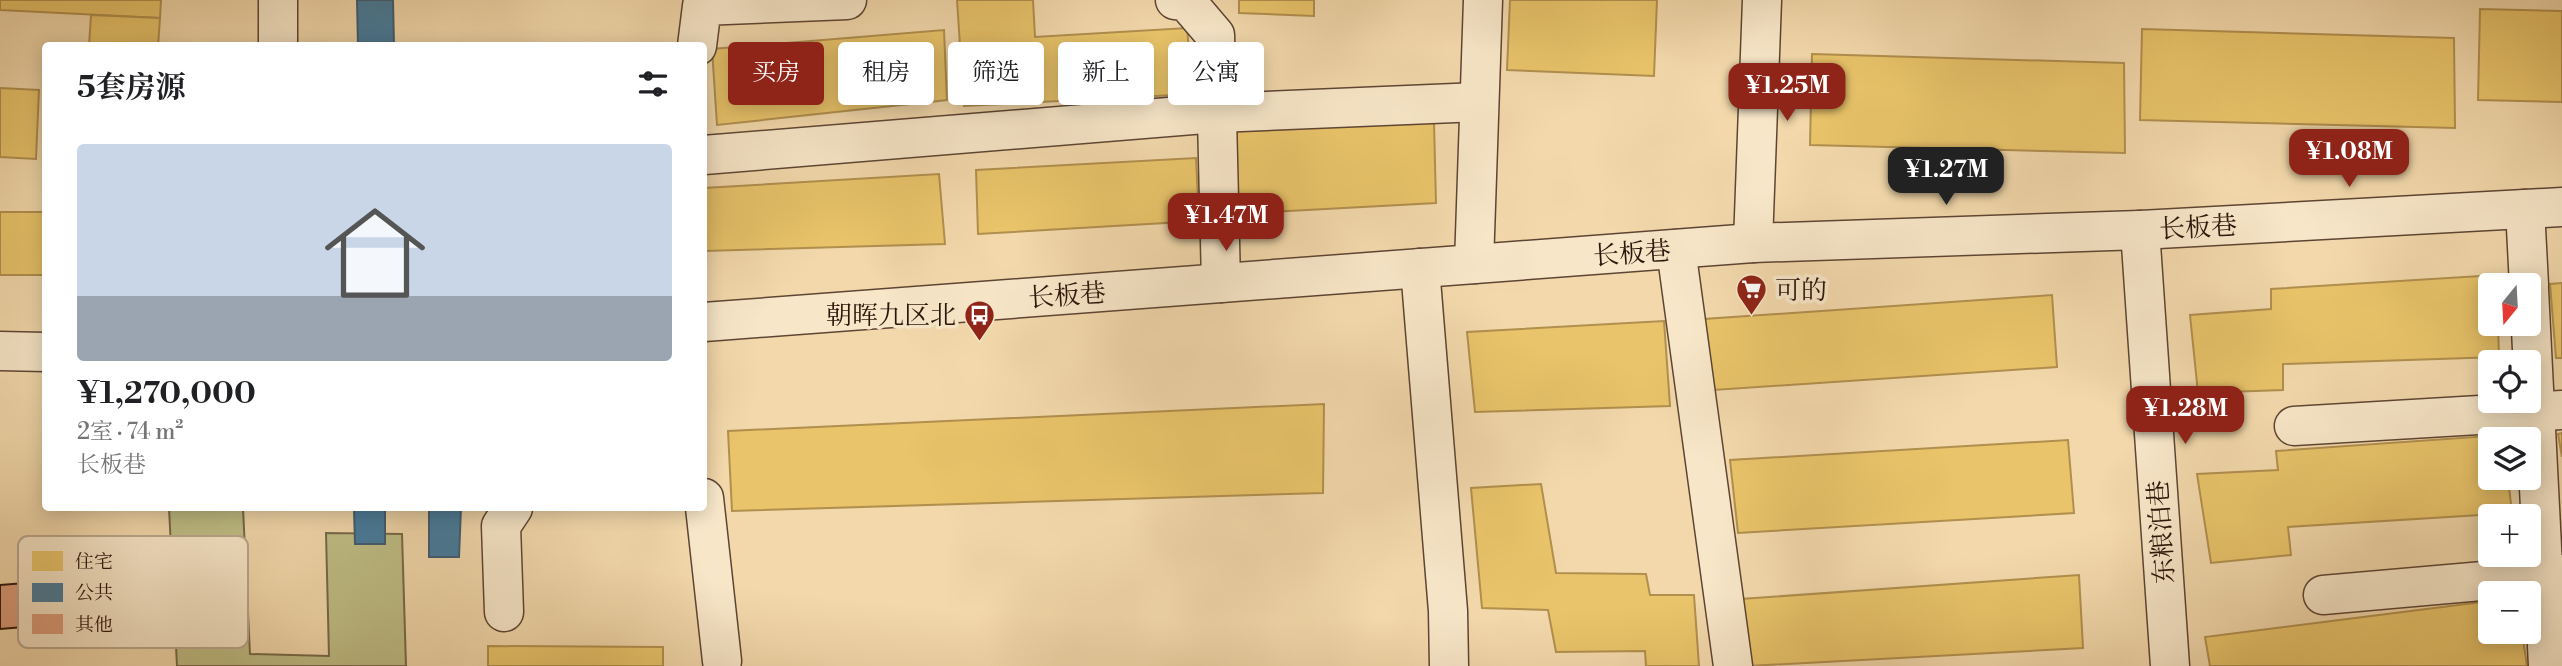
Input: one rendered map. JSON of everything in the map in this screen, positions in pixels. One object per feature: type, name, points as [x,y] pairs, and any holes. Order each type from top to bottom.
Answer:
[{"type":"street","points":[[278,0],[278,42]]},
{"type":"street","points":[[698,42],[702,6],[847,0]]},
{"type":"street","points":[[1175,0],[1186,1],[1215,35],[1221,283]]},
{"type":"street","points":[[1474,264],[1483,0]]},
{"type":"street","points":[[1753,243],[1762,0]]},
{"type":"street","points":[[707,155],[1217,113],[1479,102]]},
{"type":"street","name":"长板巷","points":[[707,322],[1753,243],[2140,230],[2562,207]]},
{"type":"street","points":[[2525,209],[2528,273]]},
{"type":"street","name":"东粮泊巷","points":[[2140,230],[2170,666]]},
{"type":"street","points":[[1676,249],[1733,666]]},
{"type":"street","points":[[1420,268],[1448,611],[1449,666]]},
{"type":"street","points":[[2537,336],[2548,411],[2553,575],[2548,666]]},
{"type":"street","points":[[0,352],[42,352]]},
{"type":"street","points":[[2294,426],[2548,411]]},
{"type":"street","points":[[504,611],[501,526],[511,511]]},
{"type":"street","points":[[705,511],[722,661]]},
{"type":"street","points":[[2323,595],[2553,575]]},
{"type":"shaded area","points":[[169,511],[243,511],[244,536],[170,536]]},
{"type":"shaded area","points":[[326,533],[402,534],[406,666],[177,666],[176,648],[248,648],[248,612],[250,654],[329,656]]},
{"type":"building: 住宅","points":[[0,0],[161,0],[160,18],[0,10]]},
{"type":"building: 住宅","points":[[957,0],[1033,0],[1035,37],[1187,28],[1188,42],[1168,42],[1168,95],[1154,96],[1154,42],[1058,42],[1058,101],[1044,102],[1044,42],[960,42]]},
{"type":"building: 住宅","points":[[1239,0],[1314,0],[1314,16],[1239,13]]},
{"type":"building: 住宅","points":[[1510,0],[1657,0],[1654,76],[1507,70]]},
{"type":"building: 住宅","points":[[2480,9],[2562,11],[2562,102],[2478,100]]},
{"type":"building: 住宅","points":[[91,15],[160,18],[158,42],[89,42]]},
{"type":"building: 住宅","points":[[2142,29],[2454,38],[2455,128],[2140,120]]},
{"type":"building: 住宅","points":[[944,30],[947,100],[934,101],[934,42],[838,42],[838,105],[901,105],[717,125],[712,49],[728,48],[728,105],[824,105],[824,42],[797,42]]},
{"type":"building: 住宅","points":[[1812,54],[2124,63],[2125,153],[1810,145]]},
{"type":"building: 住宅","points":[[0,88],[39,90],[36,159],[0,157]]},
{"type":"building: 住宅","points":[[1434,122],[1436,203],[1232,214],[1223,132]]},
{"type":"building: 住宅","points":[[1196,158],[1199,221],[978,234],[976,170]]},
{"type":"building: 住宅","points":[[939,174],[945,244],[707,251],[707,188]]},
{"type":"building: 住宅","points":[[0,212],[42,212],[42,275],[0,275]]},
{"type":"building: 住宅","points":[[2478,276],[2478,336],[2498,336],[2499,350],[2478,350],[2478,358],[2283,364],[2283,390],[2198,393],[2190,315],[2271,309],[2271,289]]},
{"type":"building: 住宅","points":[[2562,283],[2562,358],[2556,358],[2550,284]]},
{"type":"building: 住宅","points":[[2052,295],[2057,367],[1714,390],[1704,319]]},
{"type":"building: 住宅","points":[[1664,321],[1670,406],[1475,412],[1467,332]]},
{"type":"building: 住宅","points":[[1324,404],[1323,493],[732,511],[728,431]]},
{"type":"building: 住宅","points":[[2562,433],[2562,457],[2558,434]]},
{"type":"building: 住宅","points":[[2478,437],[2478,490],[2509,490],[2511,504],[2478,504],[2478,515],[2288,527],[2291,555],[2211,563],[2197,474],[2278,470],[2276,451]]},
{"type":"building: 住宅","points":[[2068,440],[2074,513],[1738,533],[1730,460]]},
{"type":"building: 住宅","points":[[1541,484],[1556,573],[1646,574],[1650,595],[1694,595],[1699,666],[1646,666],[1645,651],[1556,652],[1548,610],[1482,608],[1471,488]]},
{"type":"building: 住宅","points":[[2079,575],[2083,648],[1748,666],[1741,599]]},
{"type":"building: 住宅","points":[[2478,603],[2478,644],[2524,644],[2527,666],[2210,666],[2205,637]]},
{"type":"building: 住宅","points":[[488,646],[663,647],[663,666],[488,666]]},
{"type":"building: 公共","points":[[357,0],[393,0],[394,42],[358,42]]},
{"type":"building: 公共","points":[[354,511],[385,511],[385,544],[355,544]]},
{"type":"building: 公共","points":[[429,511],[461,511],[459,557],[429,557]]},
{"type":"building: 其他","points":[[18,584],[18,628],[0,629],[0,585]]},
{"type":"place","name":"可的","points":[[1752,317]]},
{"type":"place","name":"朝晖九区北","points":[[979,342]]}]
